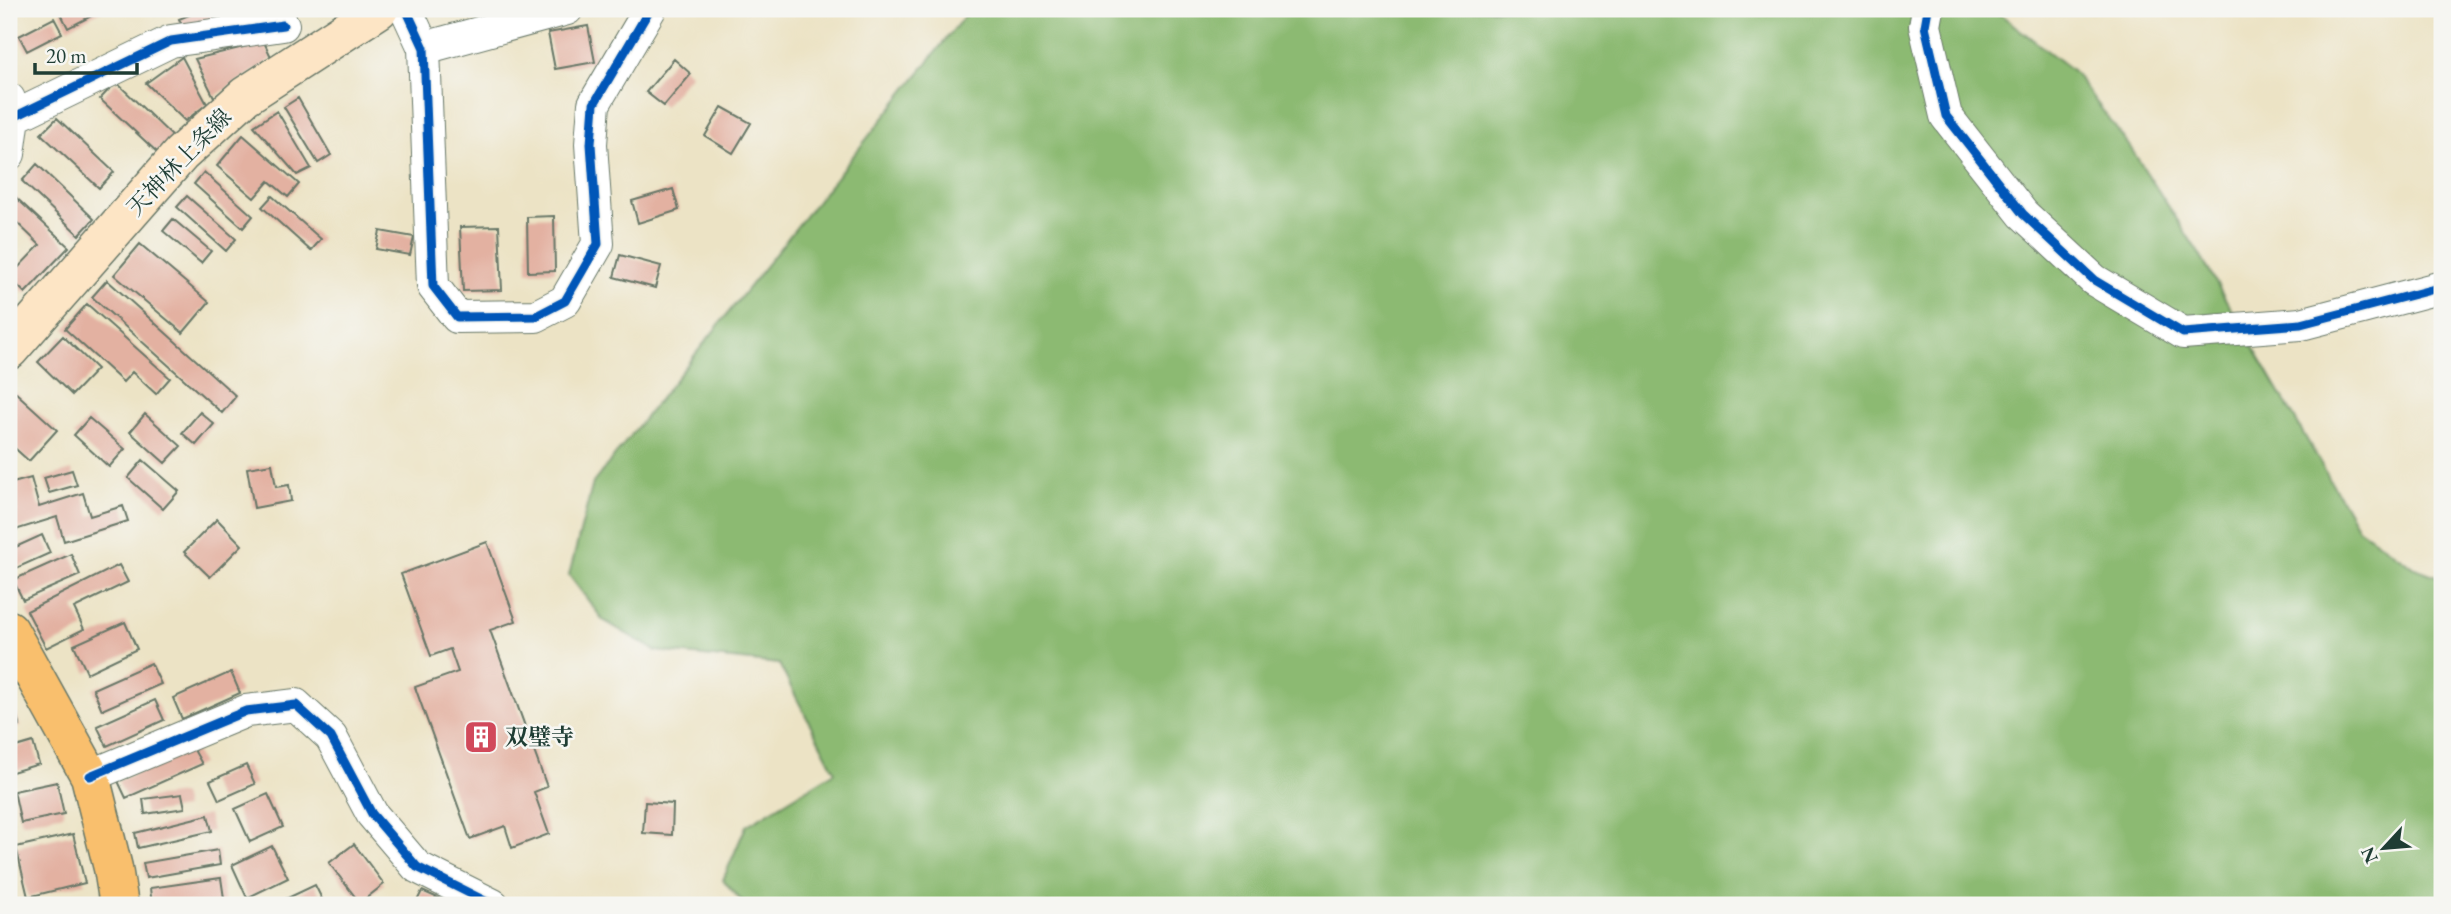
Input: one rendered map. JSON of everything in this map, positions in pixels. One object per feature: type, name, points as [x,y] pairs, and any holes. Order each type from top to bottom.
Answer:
[{"type":"main road","name":"天神林上条線","points":[[9,350],[181,154],[245,96],[379,9]]},
{"type":"main road","points":[[9,630],[90,776],[113,868],[119,905]]},
{"type":"street","points":[[406,9],[424,48],[433,286],[457,317],[536,316],[565,301],[598,244],[591,145],[594,104],[650,9]]},
{"type":"street","points":[[424,48],[567,9]]},
{"type":"street","points":[[1928,9],[1925,26],[1946,117],[2022,214],[2094,281],[2183,333],[2301,324],[2442,287]]},
{"type":"street","points":[[9,154],[11,108],[171,41],[279,17],[300,59]]},
{"type":"street","points":[[90,776],[246,711],[296,705],[331,737],[372,814],[417,867],[493,905]]},
{"type":"green space","points":[[970,9],[1988,9],[2000,14],[2073,71],[2130,147],[2200,255],[2358,528],[2415,568],[2442,578],[2442,905],[745,905],[723,880],[746,826],[835,772],[779,664],[656,651],[603,620],[569,575],[593,483]]},
{"type":"building","points":[[66,9],[105,9],[68,28],[60,12]]},
{"type":"building","points":[[204,9],[243,9],[245,14],[183,27],[179,19]]},
{"type":"building","points":[[455,9],[479,9],[457,16]]},
{"type":"building","points":[[54,18],[62,33],[27,51],[19,36]]},
{"type":"building","points":[[588,26],[595,62],[555,69],[548,33]]},
{"type":"building","points":[[264,42],[272,59],[214,97],[195,59]]},
{"type":"building","points":[[182,57],[207,104],[185,121],[146,83]]},
{"type":"building","points":[[674,59],[691,74],[664,106],[646,92]]},
{"type":"building","points":[[116,82],[173,137],[158,153],[100,99]]},
{"type":"building","points":[[298,98],[331,155],[318,163],[284,107]]},
{"type":"building","points":[[722,107],[751,123],[733,153],[705,136]]},
{"type":"building","points":[[277,111],[311,168],[297,175],[254,126]]},
{"type":"building","points":[[57,118],[114,172],[99,188],[41,134]]},
{"type":"building","points":[[243,135],[299,184],[288,197],[269,181],[254,198],[217,166]]},
{"type":"building","points":[[37,164],[94,219],[79,235],[22,181]]},
{"type":"building","points":[[204,172],[253,216],[243,228],[194,184]]},
{"type":"building","points":[[673,189],[679,210],[638,223],[632,201]]},
{"type":"building","points":[[10,192],[69,247],[25,293],[9,277],[40,245],[9,215]]},
{"type":"building","points":[[187,196],[236,239],[226,251],[177,207]]},
{"type":"building","points":[[272,196],[321,239],[311,251],[262,207]]},
{"type":"building","points":[[554,216],[555,271],[528,272],[527,217]]},
{"type":"building","points":[[173,219],[211,251],[201,263],[163,231]]},
{"type":"building","points":[[499,226],[502,290],[463,291],[460,227]]},
{"type":"building","points":[[380,231],[414,237],[410,255],[376,249]]},
{"type":"building","points":[[140,244],[209,302],[183,333],[114,275]]},
{"type":"building","points":[[620,255],[661,266],[655,288],[614,277]]},
{"type":"building","points":[[107,280],[236,396],[222,413],[92,297]]},
{"type":"building","points":[[9,298],[19,308],[9,319]]},
{"type":"building","points":[[87,304],[170,378],[156,394],[132,372],[123,382],[65,329]]},
{"type":"building","points":[[63,336],[97,369],[72,395],[38,362]]},
{"type":"building","points":[[14,391],[57,430],[29,461],[9,443],[9,397]]},
{"type":"building","points":[[200,412],[214,424],[196,445],[182,433]]},
{"type":"building","points":[[145,414],[181,446],[165,463],[130,432]]},
{"type":"building","points":[[89,418],[125,449],[109,467],[74,435]]},
{"type":"building","points":[[143,460],[179,491],[163,509],[128,478]]},
{"type":"building","points":[[272,464],[276,487],[289,485],[291,501],[254,508],[247,468]]},
{"type":"building","points":[[72,470],[77,485],[49,493],[44,478]]},
{"type":"building","points":[[31,478],[39,507],[83,493],[90,516],[123,506],[128,521],[64,541],[57,517],[9,532],[9,484]]},
{"type":"building","points":[[217,519],[242,545],[210,577],[184,552]]},
{"type":"building","points":[[42,535],[50,553],[12,570],[9,550]]},
{"type":"building","name":"双璧寺","points":[[487,542],[516,621],[490,630],[547,787],[534,792],[549,834],[512,848],[505,826],[470,839],[415,687],[458,672],[450,649],[431,656],[401,574]]},
{"type":"building","points":[[71,554],[80,575],[23,600],[13,580]]},
{"type":"building","points":[[119,565],[128,582],[74,608],[84,629],[46,648],[27,611]]},
{"type":"building","points":[[125,622],[137,649],[87,673],[74,645]]},
{"type":"building","points":[[151,663],[161,684],[102,710],[93,689]]},
{"type":"building","points":[[231,672],[240,693],[182,719],[173,698]]},
{"type":"building","points":[[155,700],[164,720],[107,746],[97,726]]},
{"type":"building","points":[[14,708],[20,726],[9,730],[9,710]]},
{"type":"building","points":[[33,742],[39,764],[9,773],[9,749]]},
{"type":"building","points":[[193,748],[202,764],[126,798],[118,781]]},
{"type":"building","points":[[246,765],[255,784],[219,800],[210,781]]},
{"type":"building","points":[[57,782],[64,814],[21,823],[14,791]]},
{"type":"building","points":[[182,794],[185,808],[145,814],[143,799]]},
{"type":"building","points":[[268,794],[283,827],[250,842],[235,809]]},
{"type":"building","points":[[645,802],[673,804],[672,835],[643,833]]},
{"type":"building","points":[[208,815],[212,831],[138,848],[135,833]]},
{"type":"building","points":[[73,834],[85,883],[28,897],[16,847]]},
{"type":"building","points":[[354,844],[384,884],[360,903],[329,863]]},
{"type":"building","points":[[272,846],[288,878],[247,898],[232,865]]},
{"type":"building","points":[[218,850],[220,865],[146,878],[143,863]]},
{"type":"building","points":[[221,878],[225,905],[152,905],[150,888]]},
{"type":"building","points":[[315,885],[325,905],[273,905]]},
{"type":"building","points":[[422,891],[445,901],[443,905],[415,905]]},
{"type":"cycle path","points":[[406,9],[424,48],[433,286],[457,317],[536,316],[565,301],[598,244],[591,144],[594,104],[650,9]]},
{"type":"cycle path","points":[[1928,9],[1925,26],[1946,116],[2023,214],[2094,280],[2183,333],[2301,324],[2442,287]]},
{"type":"cycle path","points":[[14,117],[171,41],[283,25]]},
{"type":"cycle path","points":[[90,776],[246,711],[296,705],[331,737],[372,814],[417,867],[493,905]]},
{"type":"place","name":"双璧寺","points":[[481,737]]}]
